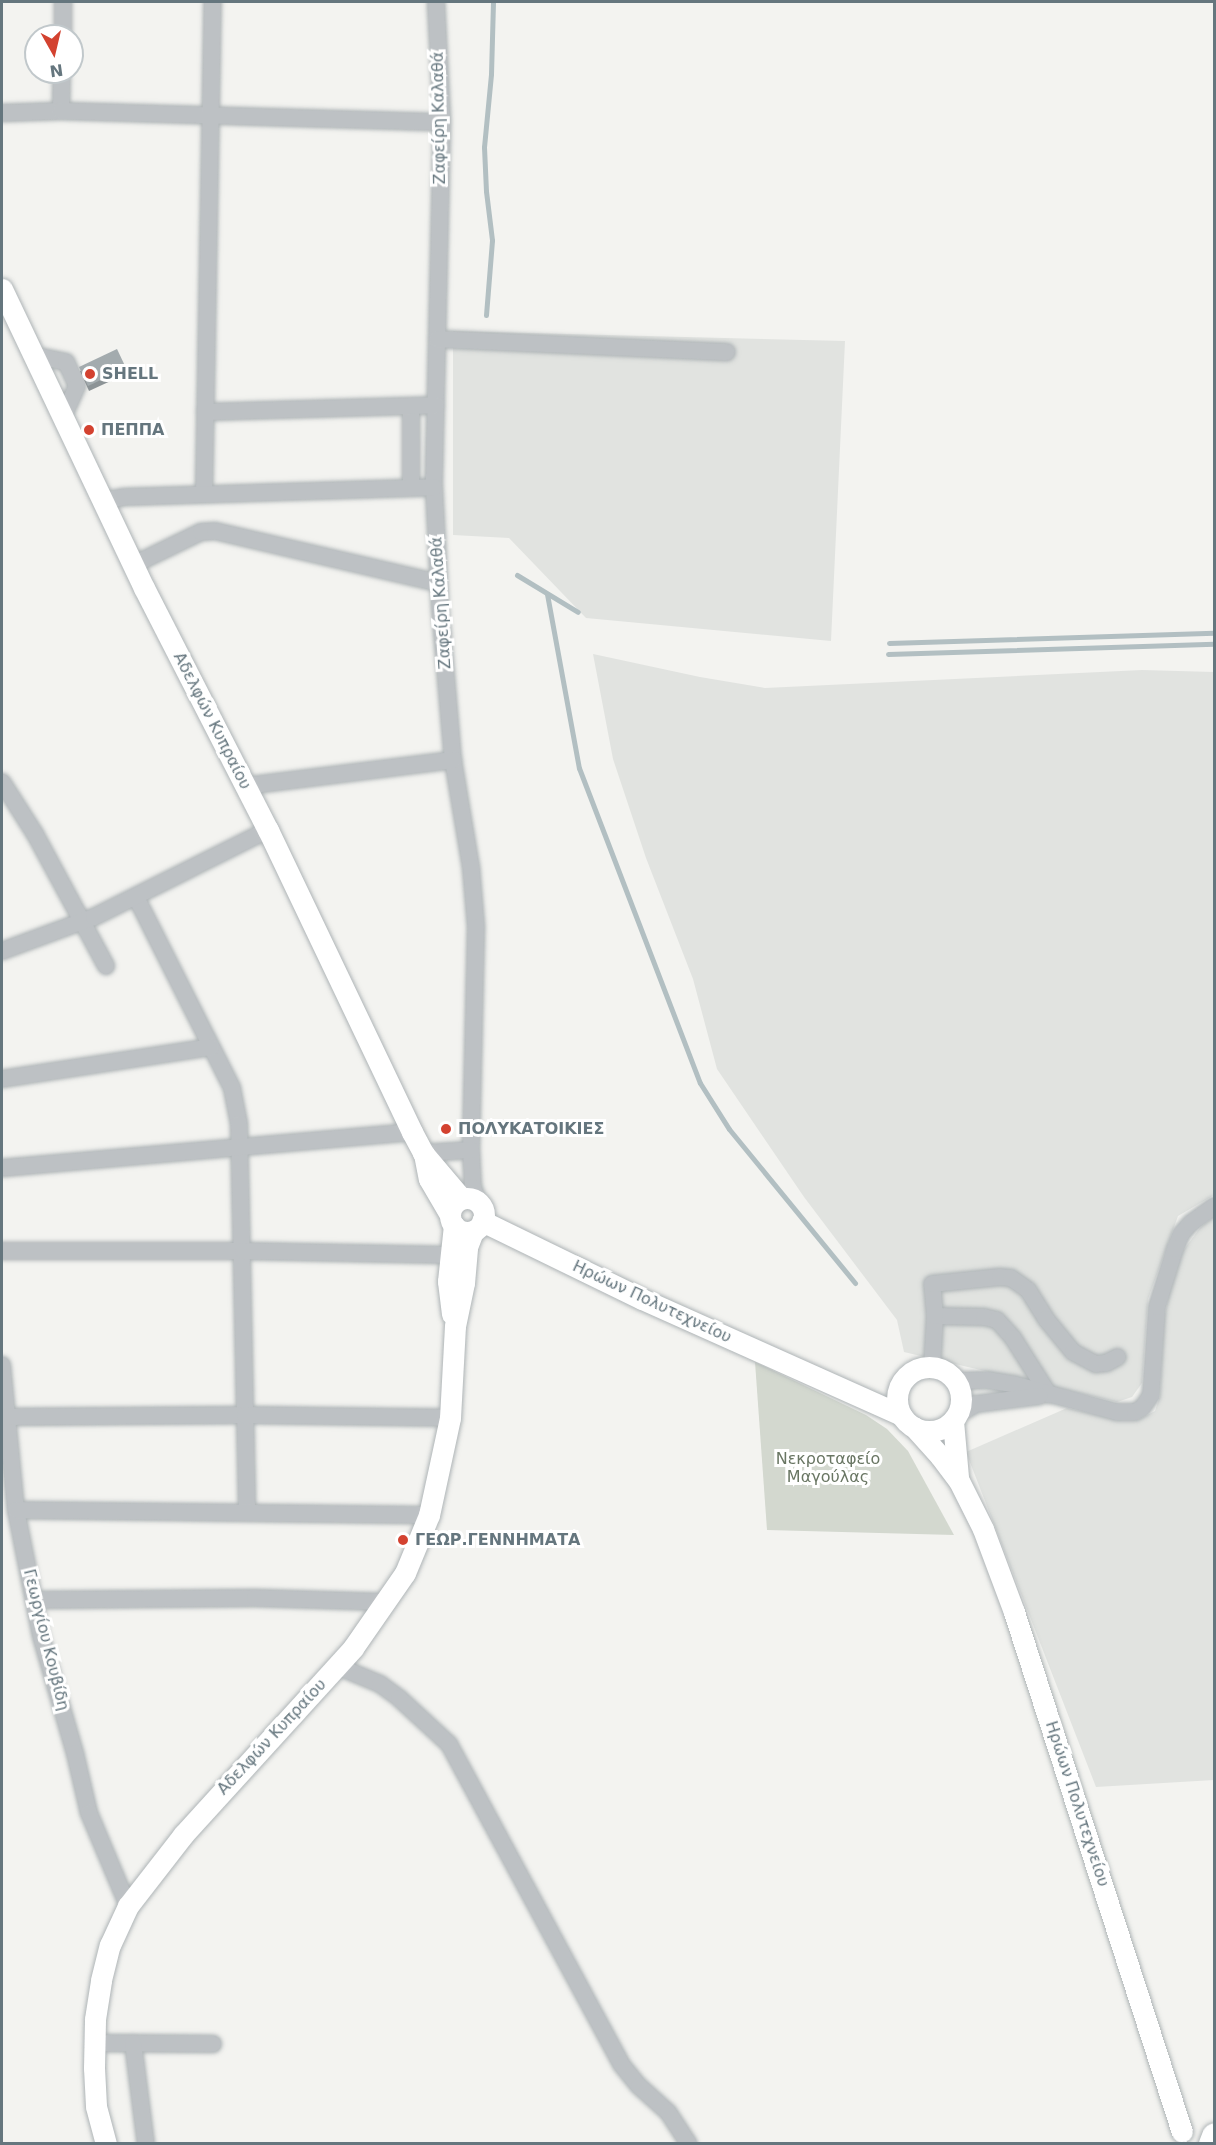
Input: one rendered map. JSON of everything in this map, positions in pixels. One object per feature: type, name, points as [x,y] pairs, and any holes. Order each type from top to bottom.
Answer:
[{"type":"highway","points":[[1211,2144],[1215,2136]]},
{"type":"main road","name":"Αδελφών Κυπραίου","points":[[3,295],[133,565],[268,830],[412,1132],[423,1153],[467,1216],[464,1283],[455,1326],[450,1418],[429,1515],[409,1564],[387,1602],[337,1666],[183,1835],[128,1906],[111,1945],[101,1980],[94,2043],[96,2106],[106,2144]]},
{"type":"main road","name":"Αδελφών Κυπραίου","points":[[455,1326],[448,1297],[448,1255],[467,1216]]},
{"type":"main road","name":"Ηρώων Πολυτεχνείου","points":[[467,1216],[908,1421],[940,1456],[959,1481],[983,1529],[1014,1612],[1182,2132]]},
{"type":"main road","points":[[932,1367],[946,1371],[956,1381],[961,1404],[955,1418],[938,1429],[921,1430],[908,1421],[897,1398],[902,1382],[915,1370],[932,1367]]},
{"type":"main road","name":"Ηρώων Πολυτεχνείου","points":[[824,1380],[863,1392],[885,1390],[902,1382]]},
{"type":"main road","name":"Ηρώων Πολυτεχνείου","points":[[955,1418],[953,1449],[959,1481]]},
{"type":"street","points":[[63,2],[63,24]]},
{"type":"street","points":[[204,494],[213,2]]},
{"type":"street","name":"Ζαφείρη Καλαθά","points":[[436,2],[442,122],[434,487],[438,582],[453,760],[471,867],[476,927],[471,1150],[473,1186],[467,1216]]},
{"type":"street","points":[[61,111],[62,84]]},
{"type":"street","points":[[2,113],[61,111],[442,122]]},
{"type":"street","points":[[437,339],[727,352]]},
{"type":"street","points":[[205,412],[436,405]]},
{"type":"street","points":[[411,406],[411,487]]},
{"type":"street","points":[[102,501],[124,497],[434,487]]},
{"type":"street","points":[[133,565],[201,532],[214,531],[438,582]]},
{"type":"street","points":[[245,786],[453,760]]},
{"type":"street","points":[[2,782],[35,834],[80,922],[106,966]]},
{"type":"street","points":[[2,951],[80,922],[136,897],[268,830]]},
{"type":"street","points":[[136,897],[232,1088],[241,1148],[247,1511]]},
{"type":"street","points":[[2,1079],[211,1047]]},
{"type":"street","points":[[2,1168],[412,1132]]},
{"type":"street","points":[[423,1153],[471,1150]]},
{"type":"street","points":[[956,1381],[987,1380],[1013,1384],[1127,1413],[1142,1408],[1147,1403],[1152,1383],[1156,1307],[1175,1250],[1181,1234],[1191,1223],[1215,1206]]},
{"type":"street","points":[[2,1251],[243,1251],[448,1255]]},
{"type":"street","points":[[932,1367],[935,1316],[932,1284],[1011,1278],[1028,1290],[1046,1319],[1073,1352],[1096,1364],[1106,1363],[1118,1357]]},
{"type":"street","points":[[935,1316],[984,1317],[997,1320],[1013,1338],[1049,1395]]},
{"type":"street","name":"Γεωργίου Κουβίδη","points":[[2,1365],[5,1417],[16,1510],[41,1636],[75,1753],[88,1813],[128,1906]]},
{"type":"street","points":[[955,1418],[985,1402],[1049,1395]]},
{"type":"street","points":[[5,1417],[245,1415],[450,1418]]},
{"type":"street","points":[[16,1510],[429,1515]]},
{"type":"street","points":[[34,1600],[255,1598],[387,1602]]},
{"type":"street","points":[[337,1666],[380,1684],[415,1712],[449,1744],[621,2064],[639,2086],[668,2112],[688,2144]]},
{"type":"street","points":[[94,2043],[213,2044]]},
{"type":"street","points":[[133,2043],[146,2144]]},
{"type":"shaded area","points":[[453,331],[845,341],[831,641],[586,618],[509,538],[453,535]]},
{"type":"shaded area","points":[[593,654],[700,677],[765,688],[1142,670],[1214,672],[1214,1195],[1178,1216],[1148,1299],[1142,1383],[1132,1397],[1117,1402],[904,1352],[897,1320],[804,1197],[717,1069],[693,979],[646,858],[613,759]]},
{"type":"shaded area","points":[[1214,1216],[1214,1780],[1096,1787],[966,1452],[1067,1408],[1114,1419],[1138,1420],[1155,1411],[1160,1396],[1164,1319],[1170,1289],[1183,1251],[1200,1228]]},
{"type":"green space","name":"Νεκροταφείο Μαγούλας","points":[[755,1362],[866,1415],[887,1429],[908,1451],[954,1535],[767,1530]]},
{"type":"building","points":[[117,349],[126,368],[88,386],[79,367]]},
{"type":"waterway","points":[[486,315],[492,240],[484,147],[491,74],[493,2]]},
{"type":"waterway","points":[[517,575],[578,612]]},
{"type":"waterway","points":[[547,594],[579,768],[700,1083],[729,1129],[855,1283]]},
{"type":"waterway","points":[[889,643],[1214,633]]},
{"type":"waterway","points":[[888,654],[1214,644]]},
{"type":"place","name":"SHELL","points":[[90,374]]},
{"type":"place","name":"ΠΕΠΠΑ","points":[[89,430]]},
{"type":"place","name":"ΠΟΛΥΚΑΤΟΙΚΙΕΣ","points":[[446,1129]]},
{"type":"place","name":"ΓΕΩΡ.ΓΕΝΝΗΜΑΤΑ","points":[[403,1540]]}]
